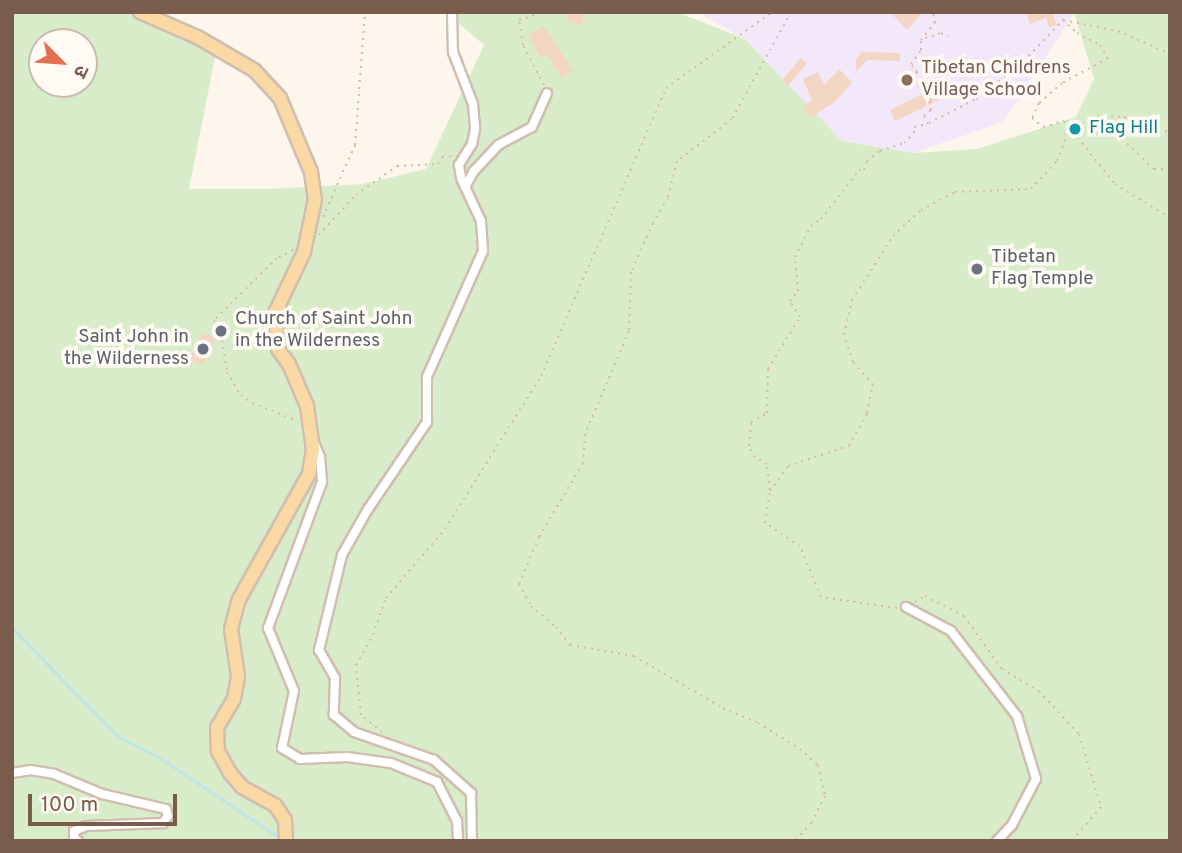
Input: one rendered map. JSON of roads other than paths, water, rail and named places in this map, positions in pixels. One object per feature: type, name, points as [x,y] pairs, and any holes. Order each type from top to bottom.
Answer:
[{"type":"main road","points":[[140,12],[199,38],[254,70],[280,98],[311,172],[315,200],[304,249],[275,313],[278,349],[289,363],[307,406],[313,449],[309,474],[239,599],[231,629],[238,676],[234,699],[217,727],[218,751],[230,773],[242,787],[275,804],[285,820],[287,839]]},
{"type":"street","points":[[452,12],[453,52],[473,104],[475,129],[472,144],[459,165],[481,221],[483,251],[427,377],[428,422],[368,509],[342,555],[319,650],[335,678],[334,715],[354,732],[434,760],[471,793],[472,841]]},
{"type":"street","points":[[466,187],[474,172],[498,145],[532,127],[547,93]]},
{"type":"street","points":[[309,428],[320,457],[322,482],[268,628],[294,691],[282,748],[300,759],[347,757],[391,763],[436,782],[457,821],[458,841]]},
{"type":"street","points":[[906,607],[951,631],[1017,716],[1036,779],[1012,825],[997,841]]},
{"type":"street","points":[[12,773],[30,770],[54,774],[102,794],[166,809],[167,816],[163,823],[86,826],[75,831],[74,838],[78,841]]},
{"type":"waterway","points":[[12,628],[119,737],[162,759],[282,839]]},
{"type":"place","name":"Tibetan Childrens Village School","points":[[907,80]]},
{"type":"place","name":"Flag Hill","points":[[1075,129]]},
{"type":"place","name":"Tibetan Flag Temple","points":[[977,269]]},
{"type":"place","name":"Church of Saint John in the Wilderness","points":[[221,331]]},
{"type":"place","name":"Saint John in the Wilderness","points":[[203,349]]}]
